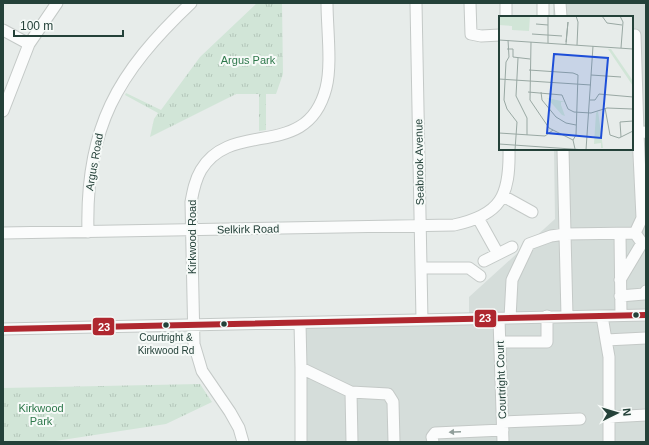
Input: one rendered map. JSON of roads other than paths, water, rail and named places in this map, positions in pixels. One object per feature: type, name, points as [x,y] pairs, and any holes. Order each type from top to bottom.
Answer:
[{"type":"street","points":[[3,111],[29,44],[57,3]]},
{"type":"street","name":"Argus Road","points":[[88,232],[88,185],[95,147],[103,122],[116,94],[136,63],[172,22],[192,3]]},
{"type":"street","name":"Kirkwood Road","points":[[243,442],[239,428],[230,412],[202,371],[194,344],[191,202],[194,185],[202,169],[213,156],[227,147],[244,141],[263,139],[289,133],[303,125],[316,112],[328,81],[327,3]]},
{"type":"street","name":"Seabrook Avenue","points":[[416,3],[422,320]]},
{"type":"street","points":[[470,3],[471,34],[480,36],[499,35]]},
{"type":"street","points":[[506,3],[506,16]]},
{"type":"street","points":[[543,3],[543,16]]},
{"type":"street","points":[[560,3],[561,16]]},
{"type":"street","points":[[3,30],[29,44]]},
{"type":"street","points":[[620,280],[642,243],[635,233],[644,218],[638,35]]},
{"type":"street","points":[[509,150],[508,182],[503,196],[532,212]]},
{"type":"street","points":[[563,150],[567,316]]},
{"type":"street","name":"Selkirk Road","points":[[3,233],[454,225],[478,218],[490,212],[503,196]]},
{"type":"street","points":[[478,218],[498,254]]},
{"type":"street","name":"Courtright Court","points":[[503,442],[500,342],[512,280],[529,244],[551,236],[565,234],[635,233]]},
{"type":"street","points":[[620,234],[621,315]]},
{"type":"street","points":[[484,261],[512,247]]},
{"type":"street","points":[[421,268],[469,268],[480,276]]},
{"type":"street","points":[[620,296],[644,294],[646,291]]},
{"type":"street","points":[[3,328],[504,319],[547,316],[646,314]]},
{"type":"street","points":[[500,342],[547,342],[547,316]]},
{"type":"street","points":[[602,316],[608,357],[609,442]]},
{"type":"street","points":[[300,323],[301,442]]},
{"type":"street","points":[[606,340],[646,338]]},
{"type":"street","points":[[301,368],[351,392],[388,394],[393,402],[394,442]]},
{"type":"street","points":[[351,392],[352,442]]},
{"type":"street","points":[[609,417],[646,415]]},
{"type":"street","points":[[433,438],[503,426],[580,418]]},
{"type":"place","name":"Courtright & Kirkwood Rd","points":[[166,325]]},
{"type":"park label","name":"Argus Park","points":[[248,60]]},
{"type":"park label","name":"Kirkwood Park","points":[[41,414]]}]
